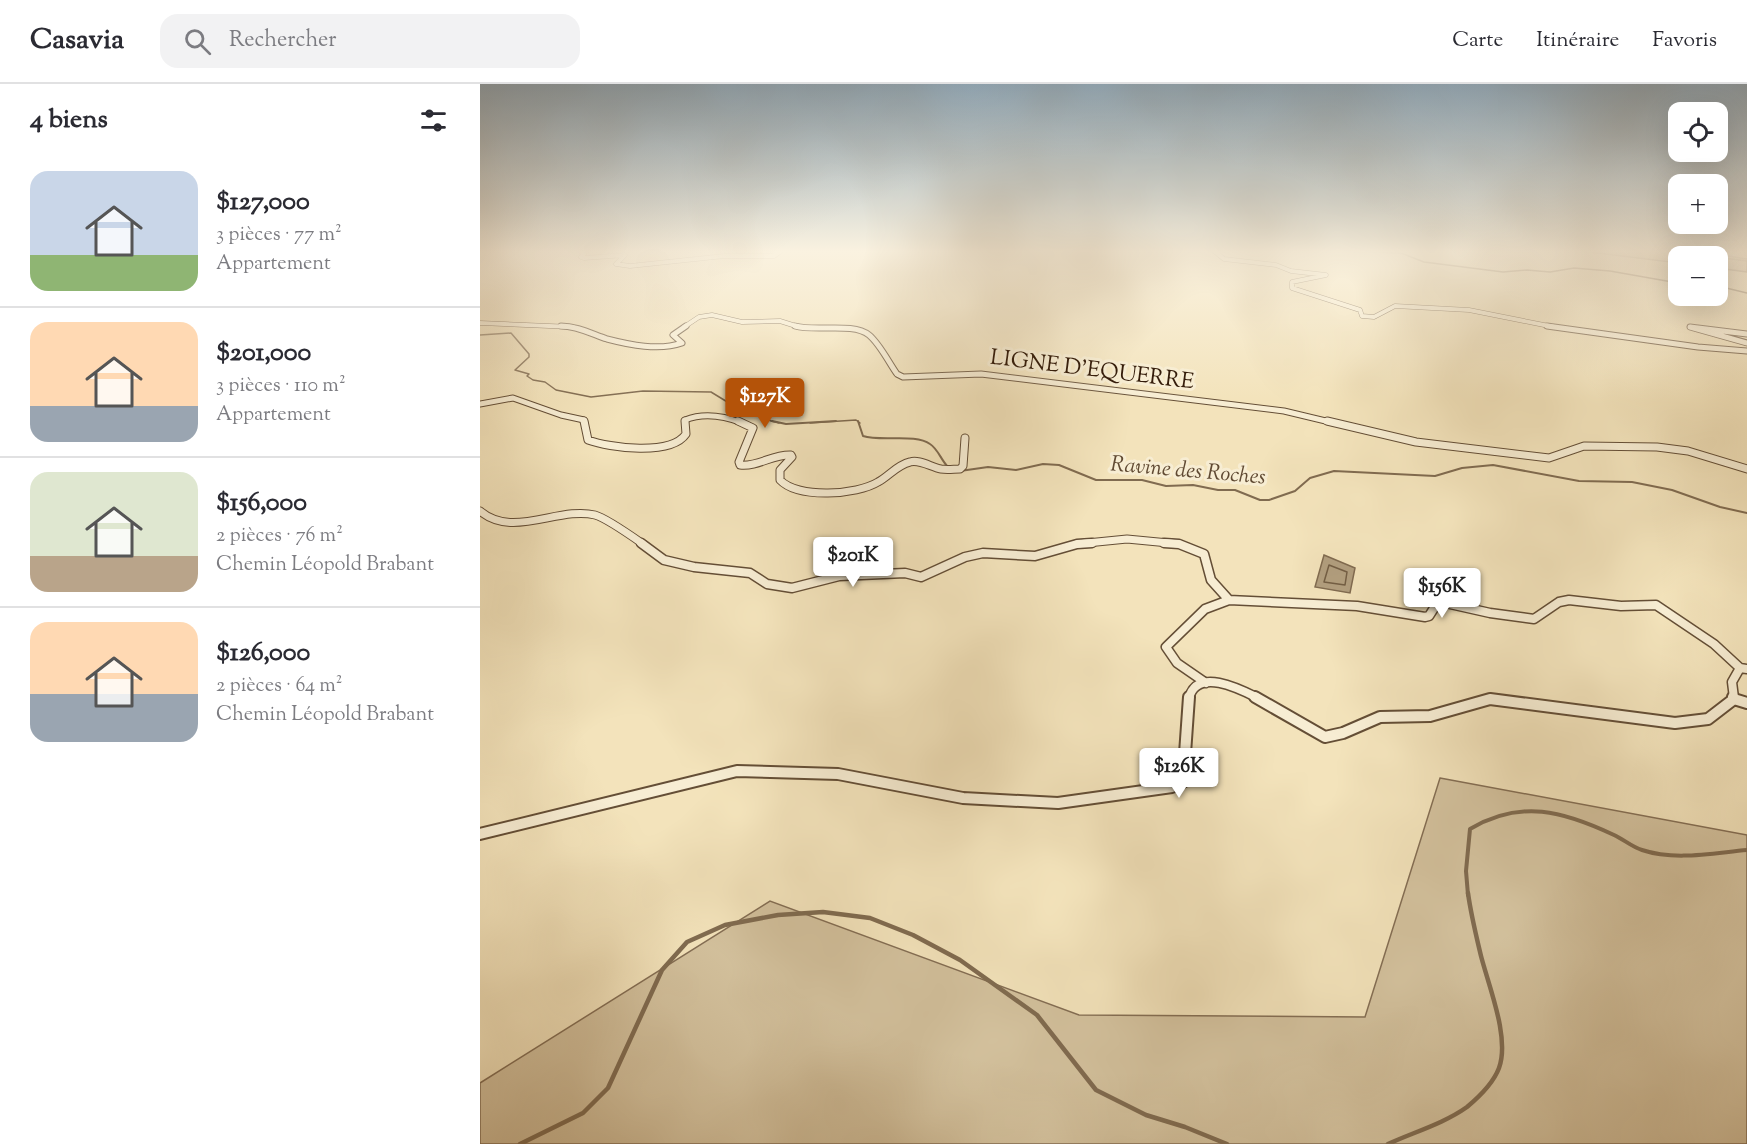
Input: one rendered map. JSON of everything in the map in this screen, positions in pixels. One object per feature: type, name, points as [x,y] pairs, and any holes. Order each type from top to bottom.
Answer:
[{"type":"street","points":[[1331,300],[1360,310],[1362,316],[1367,318],[1374,317],[1395,306],[1469,310],[1558,328],[1638,337],[1698,347],[1747,351]]},
{"type":"street","name":"LIGNE D'EQUERRE","points":[[480,323],[569,327],[608,339],[662,348],[682,343],[673,335],[704,315],[742,322],[780,321],[805,329],[843,328],[865,332],[897,374],[903,376],[981,374],[1140,392],[1284,411],[1416,442],[1549,458],[1584,446],[1657,447],[1688,451],[1747,469]]},
{"type":"street","points":[[1747,334],[1690,327],[1747,343]]},
{"type":"street","points":[[480,404],[513,398],[522,400],[561,416],[584,420],[588,440],[595,444],[614,447],[670,446],[684,438],[687,429],[684,420],[694,416],[742,422],[753,428],[753,434],[739,462],[740,465],[746,466],[777,455],[791,455],[792,457],[779,470],[778,476],[782,484],[801,493],[874,485],[894,470],[913,461],[942,470],[960,469],[963,466],[961,457],[967,446],[965,438]]},
{"type":"street","points":[[480,511],[486,516],[515,523],[573,515],[595,515],[642,543],[664,560],[694,567],[750,573],[766,584],[792,588],[839,576],[905,573],[921,577],[965,557],[983,553],[1035,556],[1077,544],[1127,539],[1162,540],[1204,554],[1211,580],[1229,600]]},
{"type":"street","points":[[1206,683],[1177,661],[1167,652],[1166,647],[1205,609],[1229,600],[1357,606],[1425,617],[1430,616],[1436,605],[1441,602],[1490,613],[1534,619],[1559,602],[1569,600],[1621,606],[1656,605],[1714,644],[1744,668],[1735,673],[1730,685],[1734,699]]},
{"type":"street","points":[[480,834],[737,771],[838,774],[963,798],[1058,804],[1172,787],[1183,782],[1189,695],[1195,688],[1206,683],[1228,683],[1325,737],[1343,733],[1380,717],[1430,716],[1490,699],[1675,723],[1708,719],[1734,699]]},
{"type":"street","points":[[1734,699],[1747,703]]},
{"type":"shaded area","points":[[1440,778],[1747,835],[1747,1144],[480,1144],[480,1083],[770,901],[1079,1015],[1365,1017]]},
{"type":"water","points":[[1324,555],[1355,568],[1350,593],[1315,587]]},
{"type":"waterway","name":"Ravine des Roches","points":[[480,335],[511,333],[529,354],[529,357],[515,370],[529,374],[527,376],[533,380],[545,382],[556,390],[591,397],[643,391],[711,392],[729,403],[747,408],[779,423]]},
{"type":"waterway","name":"Ravine des Roches","points":[[772,421],[786,424],[836,421]]},
{"type":"waterway","name":"Ravine des Roches","points":[[810,423],[858,422]]},
{"type":"waterway","name":"Ravine des Roches","points":[[858,422],[863,436],[916,439],[930,444],[948,467]]},
{"type":"waterway","name":"Ravine des Roches","points":[[960,471],[988,467],[1016,470],[1043,464],[1059,465],[1096,480],[1142,480],[1166,486],[1193,485],[1218,490],[1235,490],[1260,500],[1269,500],[1295,491],[1310,478],[1334,471],[1435,476],[1462,468],[1493,465],[1579,481],[1632,482],[1672,490],[1720,507],[1747,513]]},
{"type":"waterway","points":[[1468,895],[1466,871],[1470,829],[1507,814],[1525,811],[1542,812],[1577,820],[1617,837],[1638,849],[1655,853],[1681,856],[1747,850]]},
{"type":"waterway","points":[[1388,1144],[1438,1123],[1467,1107],[1489,1085],[1499,1068],[1502,1056],[1500,1028],[1481,956],[1468,893]]},
{"type":"waterway","points":[[520,1144],[583,1113],[608,1088],[662,970],[687,942],[725,925],[778,915],[823,912],[870,918],[913,935],[960,960],[1037,1015],[1096,1090],[1146,1115],[1185,1127],[1227,1144]]}]
